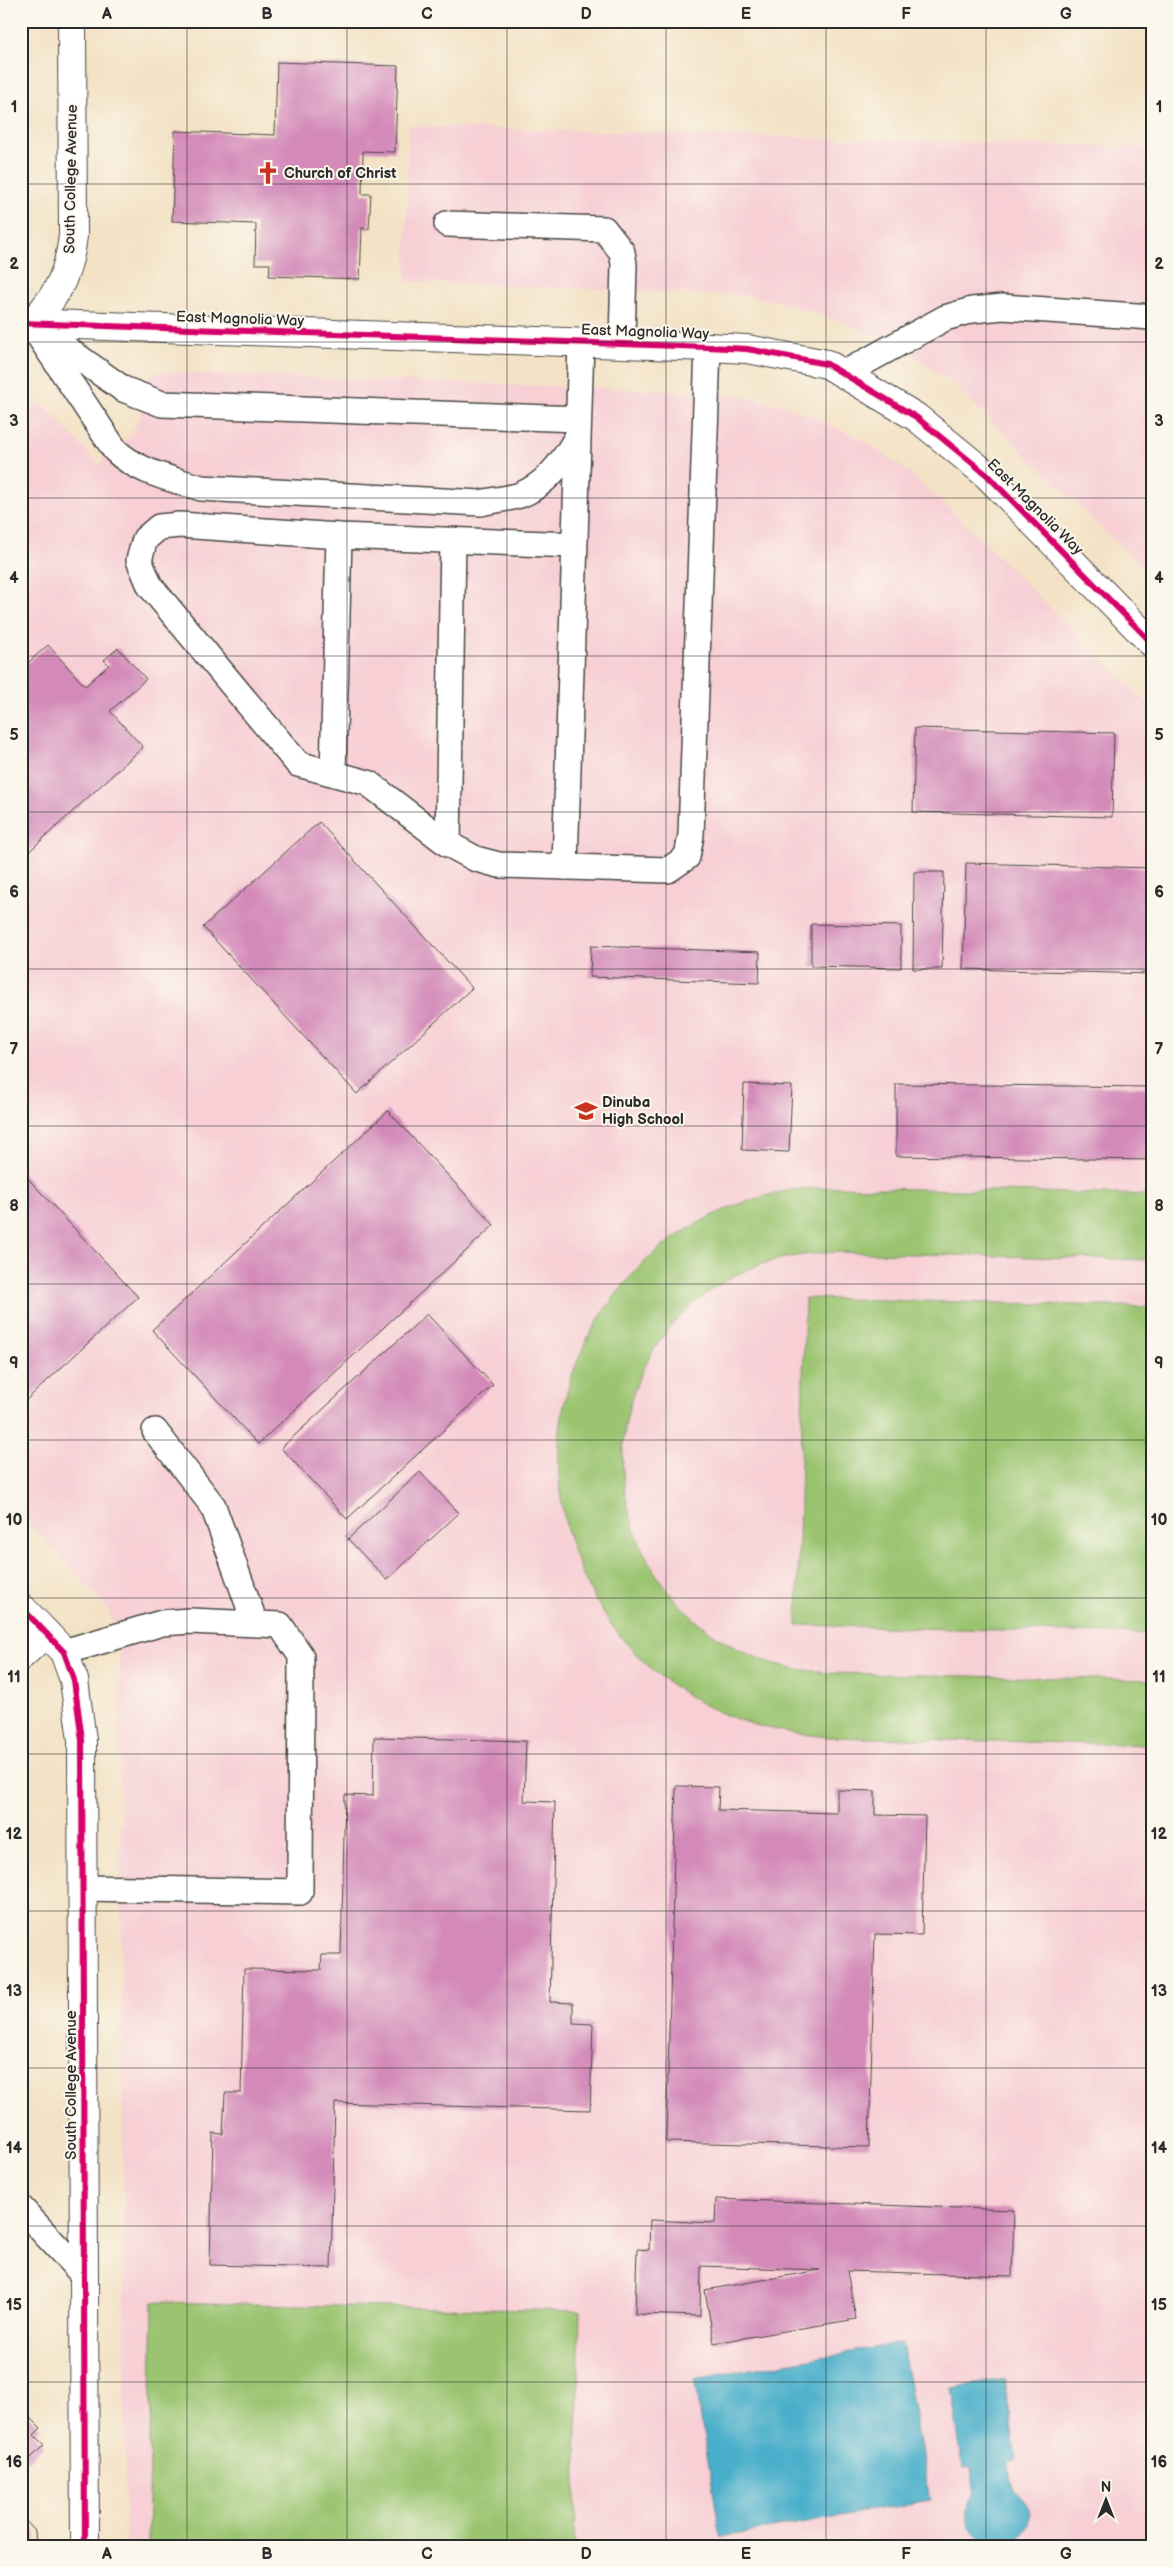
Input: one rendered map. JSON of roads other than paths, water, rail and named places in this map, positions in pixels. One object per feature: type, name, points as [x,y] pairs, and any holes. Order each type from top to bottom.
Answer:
[{"type":"street","name":"South College Avenue","points":[[24,326],[50,301],[62,284],[71,254],[73,236],[72,21]]},
{"type":"street","name":"East Magnolia Way","points":[[24,326],[708,347],[747,349],[827,364],[916,417],[987,475],[1152,643]]},
{"type":"street","points":[[21,1607],[55,1642],[21,1656]]},
{"type":"street","name":"South College Avenue","points":[[55,1642],[74,1680],[79,1706],[83,1888],[85,2546]]},
{"type":"lane","points":[[446,224],[604,230],[622,252],[624,264],[622,343]]},
{"type":"lane","points":[[843,374],[946,318],[972,310],[1003,307],[1152,317]]},
{"type":"lane","points":[[24,326],[123,389],[162,404],[578,428]]},
{"type":"lane","points":[[24,326],[120,456],[126,461],[161,476],[201,488],[481,503],[520,495],[544,481],[565,459],[578,428]]},
{"type":"lane","points":[[565,867],[580,342]]},
{"type":"lane","points":[[573,545],[340,536],[180,524],[159,527],[145,539],[139,560],[150,586],[298,764],[368,783],[448,844],[476,859],[499,865],[668,870],[687,857],[691,835],[708,347]]},
{"type":"lane","points":[[334,773],[340,536]]},
{"type":"lane","points":[[448,844],[453,540]]},
{"type":"lane","points":[[155,1431],[213,1506],[254,1623]]},
{"type":"lane","points":[[55,1642],[162,1623],[190,1621],[254,1623],[280,1625],[301,1656],[300,1892],[83,1888]]},
{"type":"lane","points":[[21,2208],[84,2276]]},
{"type":"water","points":[[902,2343],[930,2500],[721,2537],[694,2379]]},
{"type":"water","points":[[1005,2379],[1016,2460],[1008,2462],[1010,2476],[1012,2485],[1027,2504],[1030,2513],[1025,2531],[1015,2541],[1003,2545],[991,2544],[980,2538],[972,2530],[967,2519],[968,2507],[975,2494],[971,2467],[963,2468],[951,2388]]},
{"type":"place","name":"Church of Christ","points":[[268,173]]},
{"type":"place","name":"Dinuba High School","points":[[586,1111]]}]
